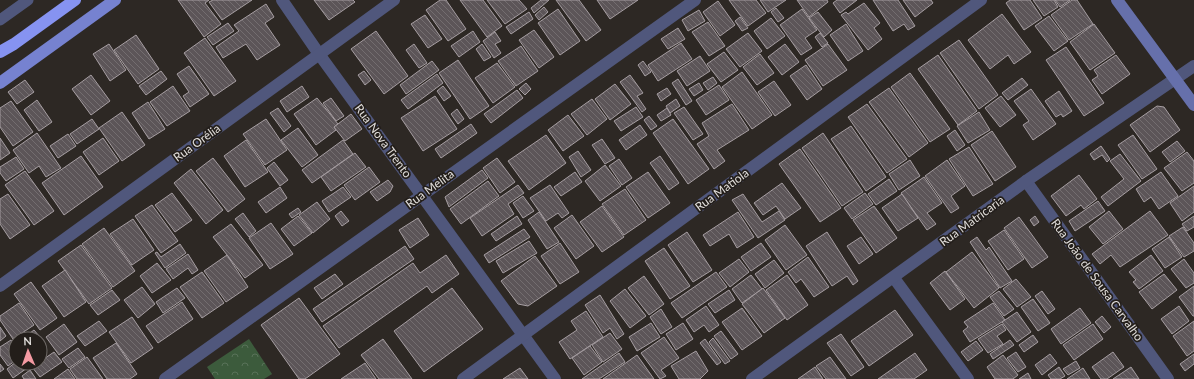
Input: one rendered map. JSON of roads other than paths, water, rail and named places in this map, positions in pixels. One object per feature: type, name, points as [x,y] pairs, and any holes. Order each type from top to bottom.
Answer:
[{"type":"highway","points":[[0,52],[14,44],[75,0]]},
{"type":"main road","points":[[0,83],[115,0]]},
{"type":"main road","points":[[1117,0],[1194,105]]},
{"type":"street","name":"Rua Nova Trento","points":[[282,0],[319,54],[555,379]]},
{"type":"street","name":"Rua Orélia","points":[[0,286],[394,0]]},
{"type":"street","name":"Rua Melita","points":[[165,379],[696,0]]},
{"type":"street","name":"Rua Matiola","points":[[463,379],[524,336],[981,0]]},
{"type":"street","name":"Rua Matricaria","points":[[756,378],[1026,182],[1176,80],[1194,66]]},
{"type":"street","name":"Rua João de Sousa Carvalho","points":[[1026,182],[1168,379]]},
{"type":"street","points":[[894,278],[968,379]]},
{"type":"lane","points":[[0,20],[28,0]]}]
